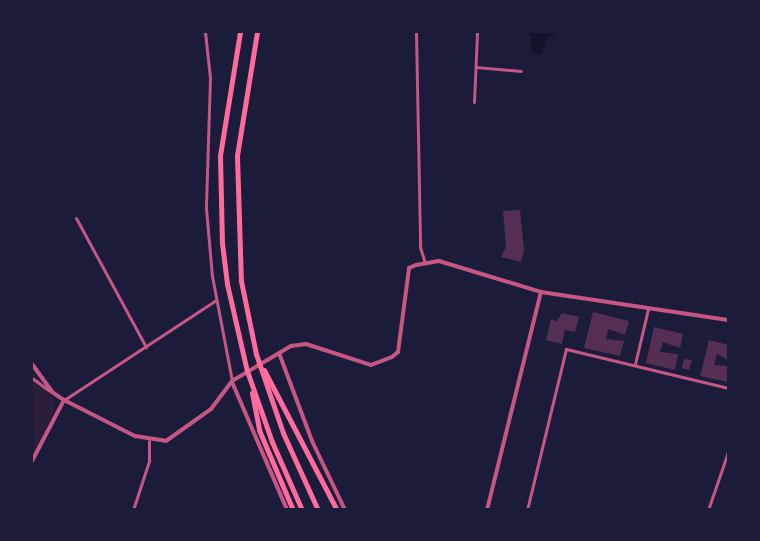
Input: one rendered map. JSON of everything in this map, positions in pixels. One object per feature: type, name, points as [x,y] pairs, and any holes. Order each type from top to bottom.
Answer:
[{"type":"highway","points":[[240,32],[224,114],[220,199],[227,284],[259,430],[294,510]]},
{"type":"highway","points":[[257,32],[240,114],[235,197],[241,281],[256,354],[283,433],[317,507]]},
{"type":"highway","points":[[256,354],[338,510]]},
{"type":"highway","points":[[247,371],[272,442],[302,510]]},
{"type":"street","points":[[205,32],[208,65],[206,208],[216,300],[232,381],[287,510]]},
{"type":"street","points":[[416,32],[420,247],[425,264]]},
{"type":"street","points":[[474,102],[477,32]]},
{"type":"street","points":[[476,67],[521,71]]},
{"type":"street","points":[[76,218],[146,346]]},
{"type":"street","points":[[32,378],[64,400],[149,441],[166,441],[181,434],[211,409],[232,381],[279,353],[306,344],[371,365],[392,357],[398,352],[409,268],[439,261],[541,292],[729,320]]},
{"type":"street","points":[[487,510],[541,292]]},
{"type":"street","points":[[32,461],[64,400],[216,300]]},
{"type":"street","points":[[635,364],[648,309]]},
{"type":"street","points":[[527,510],[566,349],[729,388]]},
{"type":"street","points":[[279,353],[312,441],[345,510]]},
{"type":"street","points":[[32,364],[52,392]]},
{"type":"street","points":[[132,510],[149,460],[149,441]]},
{"type":"street","points":[[708,510],[729,452]]},
{"type":"shaded area","points":[[527,32],[555,32],[552,37],[547,37],[541,55],[532,53],[531,35]]},
{"type":"shaded area","points":[[32,371],[56,403],[43,440],[34,452]]},
{"type":"building","points":[[520,210],[524,250],[521,262],[501,257],[506,247],[503,211]]},
{"type":"building","points":[[593,312],[629,321],[625,335],[608,329],[606,339],[624,341],[620,356],[584,348]]},
{"type":"building","points":[[562,313],[579,317],[575,332],[565,330],[562,344],[546,340],[551,319],[557,321]]},
{"type":"building","points":[[654,327],[683,334],[680,348],[663,342],[660,352],[678,354],[675,370],[646,363]]},
{"type":"building","points":[[709,340],[728,345],[728,360],[717,354],[714,365],[728,366],[728,382],[700,376]]},
{"type":"building","points":[[684,359],[692,360],[689,370],[682,368]]}]
